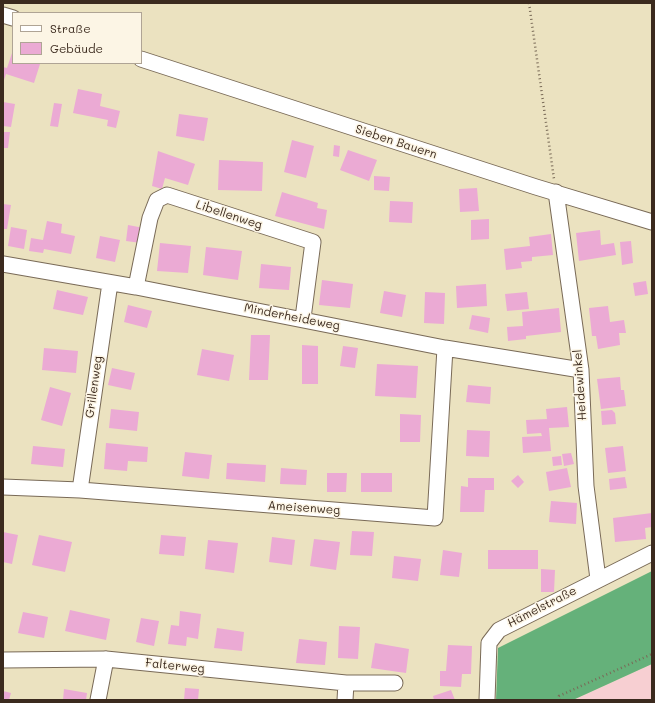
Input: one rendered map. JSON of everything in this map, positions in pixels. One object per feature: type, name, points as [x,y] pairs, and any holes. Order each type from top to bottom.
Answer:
[{"type":"street","name":"Sieben Bauern","points":[[142,59],[652,222]]},
{"type":"street","name":"Heidewinkel","points":[[556,192],[581,370],[586,486],[598,579]]},
{"type":"street","name":"Libellenweg","points":[[136,287],[150,218],[157,200],[167,195],[313,242],[303,318]]},
{"type":"street","name":"Minderheideweg","points":[[3,264],[303,318],[445,348],[581,370]]},
{"type":"street","name":"Grillenweg","points":[[80,490],[110,283]]},
{"type":"street","name":"Ameisenweg","points":[[3,487],[80,490],[435,518],[445,348]]},
{"type":"street","name":"Hämelstraße","points":[[487,700],[489,643],[499,630],[652,553]]},
{"type":"street","name":"Falterweg","points":[[3,660],[106,659],[346,683],[395,683]]},
{"type":"street","points":[[98,700],[106,659]]},
{"type":"street","points":[[345,700],[346,683]]},
{"type":"path","points":[[529,3],[556,192]]},
{"type":"path","points":[[560,700],[559,696],[652,654]]},
{"type":"shaded area","points":[[652,664],[652,700],[573,700]]},
{"type":"green space","points":[[652,571],[652,664],[573,700],[496,700],[498,648]]},
{"type":"building","points":[[12,53],[12,64],[40,64],[34,83],[6,74],[3,83],[3,67],[7,68]]},
{"type":"building","points":[[78,89],[102,94],[100,106],[120,111],[116,128],[107,126],[108,120],[73,113]]},
{"type":"building","points":[[3,102],[15,104],[11,127],[3,126]]},
{"type":"building","points":[[54,103],[62,104],[58,127],[50,126]]},
{"type":"building","points":[[179,114],[208,118],[204,141],[176,136]]},
{"type":"building","points":[[3,132],[10,132],[8,148],[3,148]]},
{"type":"building","points":[[292,140],[314,146],[306,178],[284,172]]},
{"type":"building","points":[[334,145],[340,146],[339,157],[333,156]]},
{"type":"building","points":[[348,150],[377,160],[369,181],[340,170]]},
{"type":"building","points":[[158,151],[195,164],[188,185],[165,178],[162,189],[152,186]]},
{"type":"building","points":[[219,160],[263,162],[262,191],[218,190]]},
{"type":"building","points":[[374,176],[390,177],[389,191],[374,190]]},
{"type":"building","points":[[477,188],[479,211],[460,212],[459,189]]},
{"type":"building","points":[[282,192],[318,203],[317,208],[327,210],[324,229],[275,216]]},
{"type":"building","points":[[390,201],[413,202],[412,223],[389,222]]},
{"type":"building","points":[[3,204],[11,205],[7,229],[3,229]]},
{"type":"building","points":[[489,219],[489,239],[471,240],[471,220]]},
{"type":"building","points":[[47,221],[62,224],[61,233],[75,236],[71,254],[44,249],[43,253],[29,251],[31,238],[43,240]]},
{"type":"building","points":[[128,225],[144,228],[141,243],[126,241]]},
{"type":"building","points":[[11,227],[27,230],[24,249],[8,246]]},
{"type":"building","points":[[600,230],[601,245],[614,243],[616,255],[579,261],[576,233]]},
{"type":"building","points":[[551,234],[553,255],[532,257],[532,261],[521,262],[522,268],[506,270],[504,249],[530,246],[529,237]]},
{"type":"building","points":[[100,236],[120,240],[115,262],[96,258]]},
{"type":"building","points":[[631,241],[633,263],[622,265],[620,242]]},
{"type":"building","points":[[160,243],[191,246],[188,273],[157,271]]},
{"type":"building","points":[[206,247],[242,251],[238,280],[203,275]]},
{"type":"building","points":[[261,264],[291,267],[289,290],[259,288]]},
{"type":"building","points":[[322,280],[353,284],[350,308],[319,305]]},
{"type":"building","points":[[646,281],[648,294],[635,296],[633,283]]},
{"type":"building","points":[[486,284],[487,306],[457,308],[456,286]]},
{"type":"building","points":[[57,290],[88,297],[83,315],[53,309]]},
{"type":"building","points":[[384,291],[406,295],[402,317],[380,313]]},
{"type":"building","points":[[425,292],[445,293],[444,324],[424,323]]},
{"type":"building","points":[[527,292],[529,309],[507,311],[505,294]]},
{"type":"building","points":[[128,305],[152,311],[147,328],[124,322]]},
{"type":"building","points":[[608,306],[610,322],[624,320],[626,333],[619,333],[620,345],[598,349],[596,336],[592,336],[589,308]]},
{"type":"building","points":[[559,308],[561,332],[526,336],[526,339],[508,341],[507,327],[523,326],[522,312]]},
{"type":"building","points":[[472,315],[490,318],[488,333],[469,329]]},
{"type":"building","points":[[251,335],[270,335],[268,380],[249,380]]},
{"type":"building","points":[[302,345],[318,346],[318,384],[302,384]]},
{"type":"building","points":[[343,346],[358,348],[355,368],[340,366]]},
{"type":"building","points":[[44,348],[78,351],[76,373],[42,370]]},
{"type":"building","points":[[202,349],[234,355],[229,381],[197,375]]},
{"type":"building","points":[[377,364],[418,366],[416,398],[375,396]]},
{"type":"building","points":[[112,368],[135,373],[131,390],[108,385]]},
{"type":"building","points":[[620,377],[621,390],[624,390],[626,406],[601,409],[597,379]]},
{"type":"building","points":[[468,385],[491,387],[490,404],[466,402]]},
{"type":"building","points":[[50,387],[71,393],[62,426],[41,420]]},
{"type":"building","points":[[567,407],[569,427],[549,428],[551,451],[523,453],[522,437],[542,436],[541,433],[527,434],[526,420],[547,419],[546,409]]},
{"type":"building","points":[[111,409],[139,412],[137,431],[109,428]]},
{"type":"building","points":[[612,410],[615,413],[616,424],[602,425],[601,411]]},
{"type":"building","points":[[400,414],[421,415],[420,442],[400,442]]},
{"type":"building","points":[[467,430],[490,431],[489,457],[466,456]]},
{"type":"building","points":[[106,443],[148,447],[147,462],[128,461],[127,471],[104,469]]},
{"type":"building","points":[[33,446],[65,449],[63,467],[31,464]]},
{"type":"building","points":[[623,446],[626,471],[608,473],[605,448]]},
{"type":"building","points":[[185,452],[212,455],[209,479],[182,476]]},
{"type":"building","points":[[571,453],[574,464],[564,466],[562,454]]},
{"type":"building","points":[[561,456],[562,465],[553,466],[552,457]]},
{"type":"building","points":[[227,463],[266,465],[265,482],[226,479]]},
{"type":"building","points":[[281,468],[307,470],[306,485],[280,484]]},
{"type":"building","points":[[567,468],[571,487],[549,491],[546,472]]},
{"type":"building","points":[[327,473],[347,473],[346,492],[327,492]]},
{"type":"building","points":[[361,473],[392,473],[392,492],[361,492]]},
{"type":"building","points":[[518,475],[524,482],[518,488],[511,481]]},
{"type":"building","points":[[625,477],[627,488],[610,490],[609,479]]},
{"type":"building","points":[[468,478],[494,478],[494,490],[485,490],[484,512],[460,512],[461,486],[468,487]]},
{"type":"building","points":[[551,501],[577,503],[576,524],[549,522]]},
{"type":"building","points":[[652,513],[652,527],[645,528],[646,539],[615,542],[613,518]]},
{"type":"building","points":[[352,531],[374,532],[372,556],[350,555]]},
{"type":"building","points":[[3,532],[18,535],[12,564],[3,562]]},
{"type":"building","points":[[39,535],[72,542],[65,572],[32,565]]},
{"type":"building","points":[[161,535],[186,537],[184,556],[159,554]]},
{"type":"building","points":[[272,537],[295,540],[292,565],[269,562]]},
{"type":"building","points":[[314,539],[340,542],[336,570],[310,566]]},
{"type":"building","points":[[208,540],[238,543],[234,573],[205,569]]},
{"type":"building","points":[[443,550],[462,553],[459,577],[440,575]]},
{"type":"building","points":[[488,550],[538,550],[538,569],[488,569]]},
{"type":"building","points":[[394,556],[421,559],[418,581],[392,578]]},
{"type":"building","points":[[541,569],[555,570],[554,592],[541,592]]},
{"type":"building","points":[[70,610],[110,619],[106,640],[65,631]]},
{"type":"building","points":[[180,611],[201,614],[198,639],[187,637],[186,646],[168,644],[171,625],[179,626]]},
{"type":"building","points":[[23,612],[48,617],[44,638],[18,633]]},
{"type":"building","points":[[141,618],[159,621],[154,646],[136,642]]},
{"type":"building","points":[[339,626],[360,627],[358,659],[338,658]]},
{"type":"building","points":[[217,628],[244,632],[242,651],[214,648]]},
{"type":"building","points":[[299,639],[327,642],[325,665],[296,663]]},
{"type":"building","points":[[375,643],[409,649],[406,673],[371,668]]},
{"type":"building","points":[[448,645],[472,646],[471,674],[462,674],[461,687],[440,686],[440,671],[446,671]]},
{"type":"building","points":[[185,688],[199,689],[198,700],[184,700]]},
{"type":"building","points":[[64,689],[87,693],[86,700],[63,700]]},
{"type":"building","points":[[451,690],[455,700],[434,700],[433,696]]},
{"type":"building","points":[[3,691],[11,693],[9,700],[3,700]]}]
